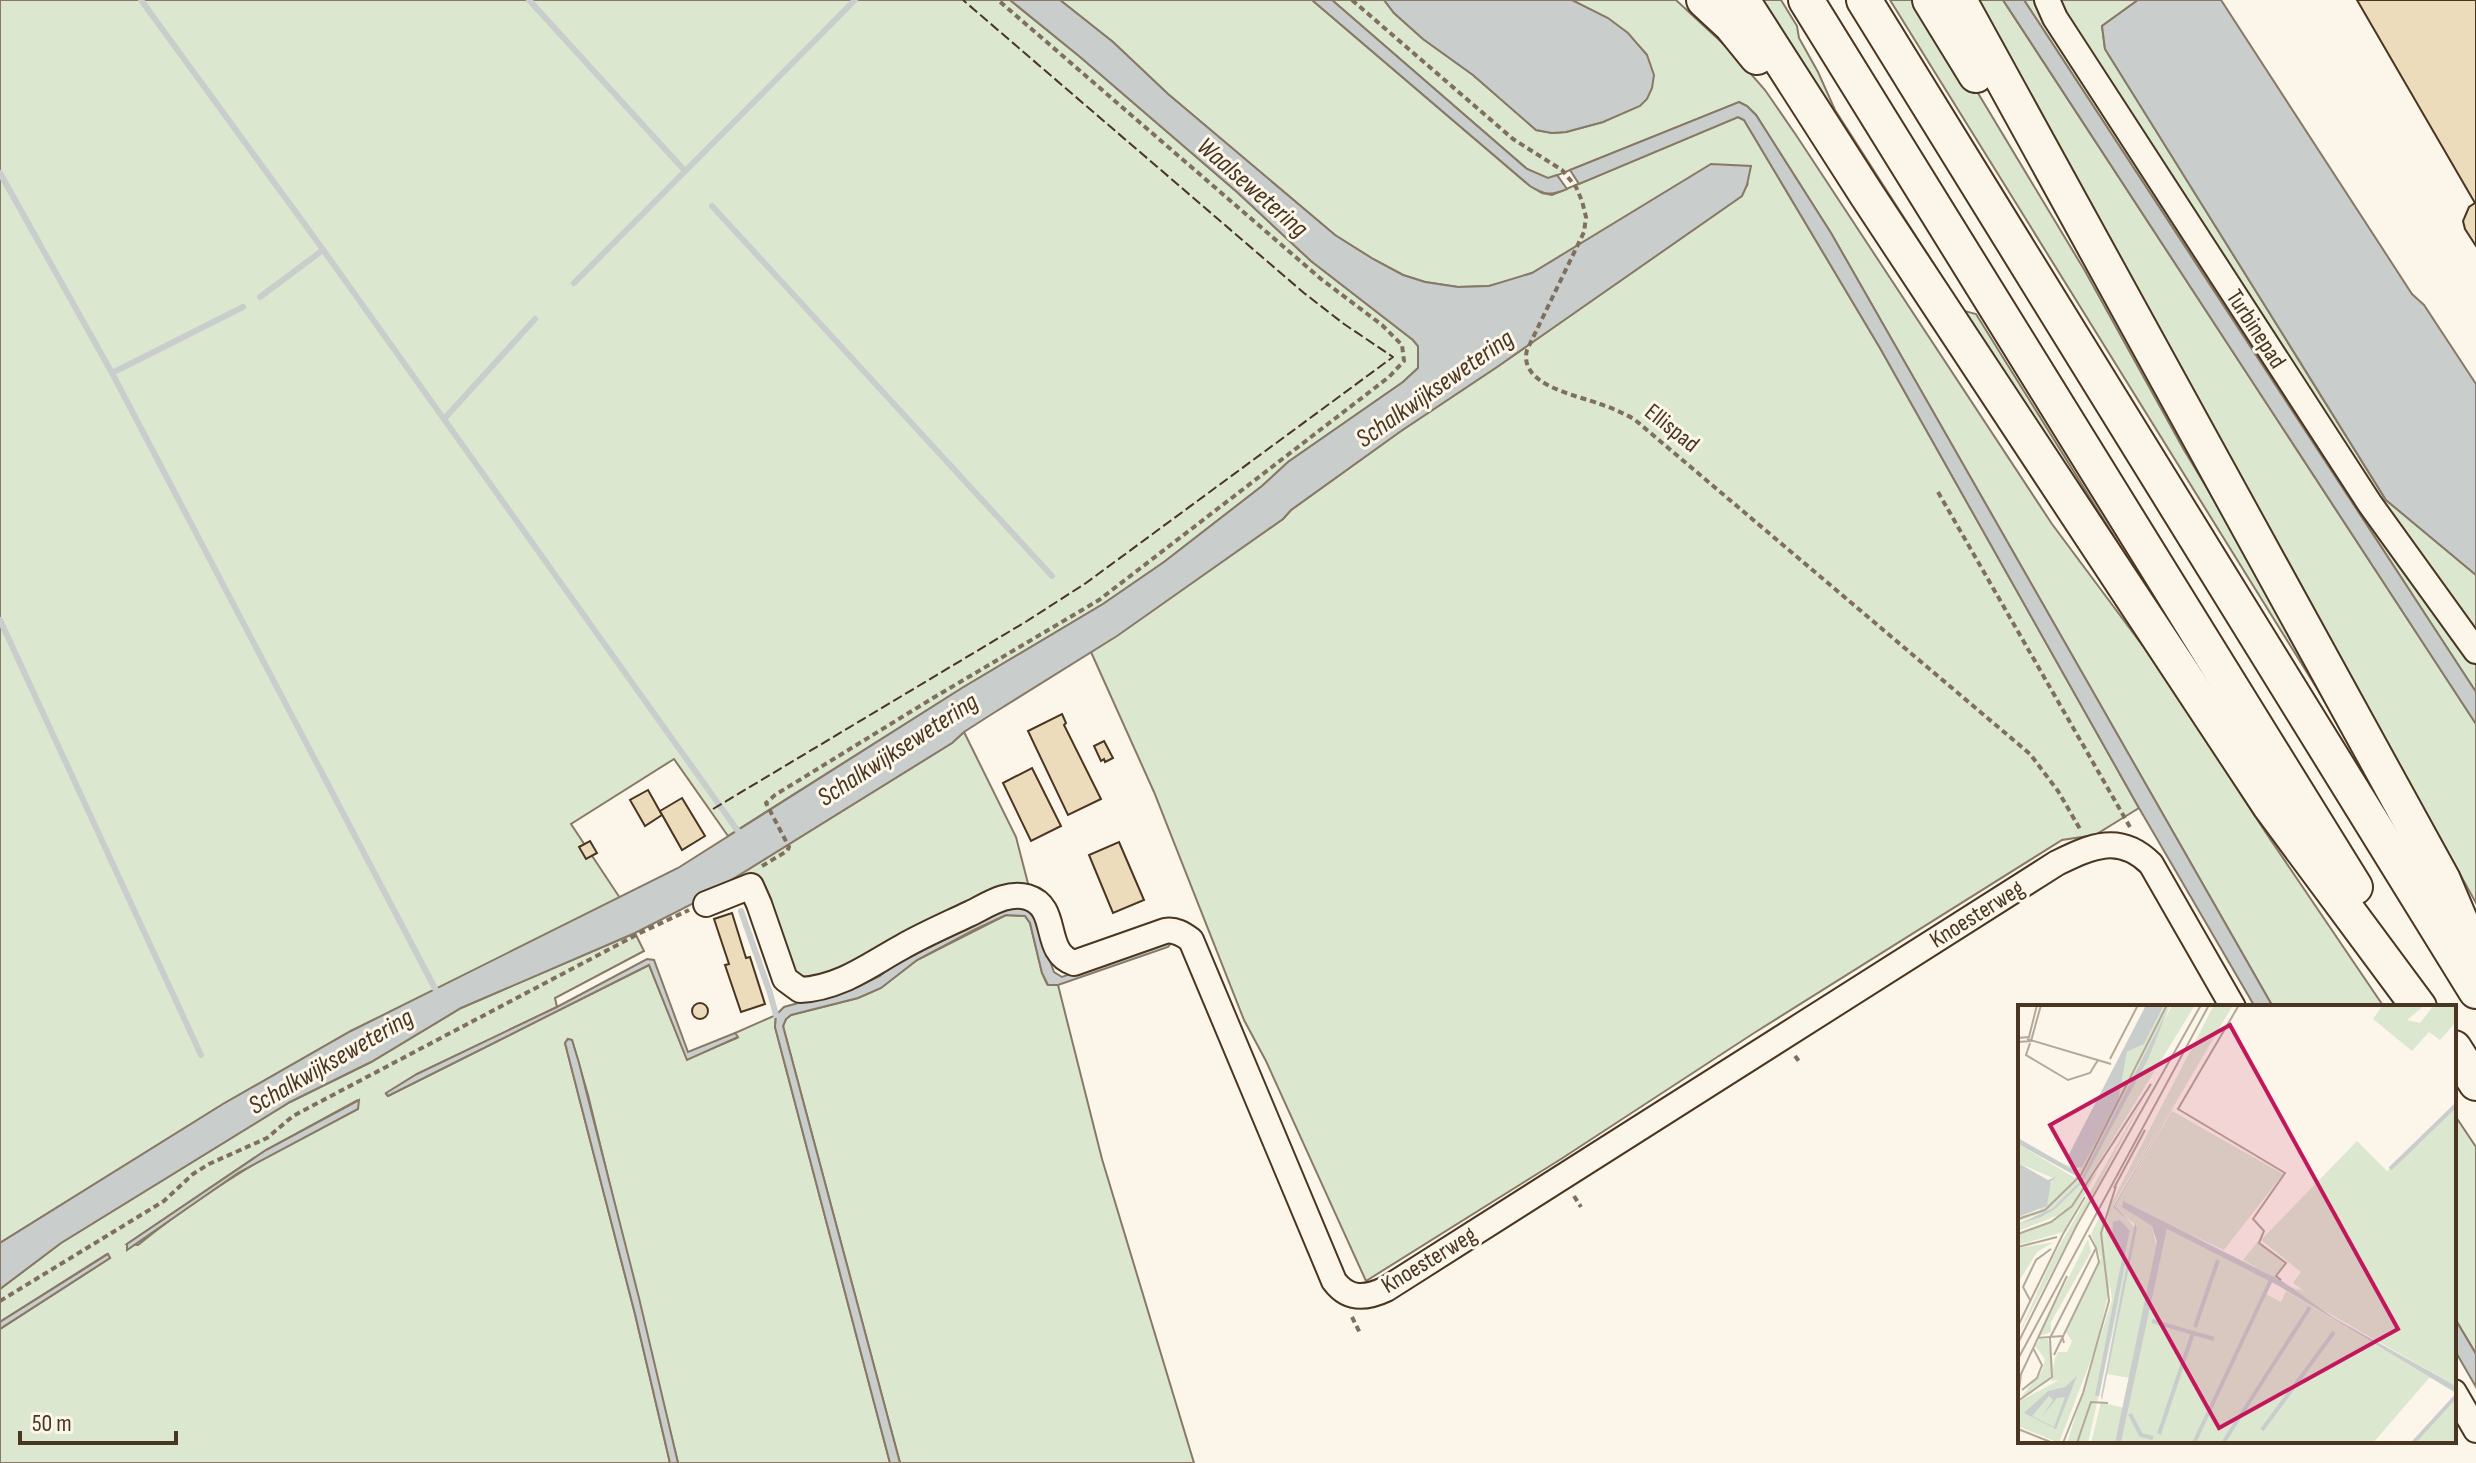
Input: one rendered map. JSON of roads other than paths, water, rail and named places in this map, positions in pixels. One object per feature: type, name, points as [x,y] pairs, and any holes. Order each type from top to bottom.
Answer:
[{"type":"highway","points":[[1704,0],[1740,35],[1867,195]]},
{"type":"highway","points":[[1742,0],[2270,806],[2418,1005]]},
{"type":"highway","points":[[1806,0],[2428,1005]]},
{"type":"highway","points":[[1864,0],[2476,991]]},
{"type":"highway","points":[[1930,0],[2016,141],[2110,277]]},
{"type":"highway","points":[[1959,0],[2443,880],[2476,958]]},
{"type":"highway","points":[[2456,1051],[2476,1084]]},
{"type":"highway","points":[[2456,1058],[2476,1084]]},
{"type":"street","name":"Turbinepad","points":[[2047,0],[2064,31],[2370,504],[2476,651]]},
{"type":"street","name":"Knoesterweg","points":[[706,904],[751,886],[785,979],[800,990],[817,989],[841,981],[901,947],[994,902],[1016,895],[1039,904],[1048,918],[1056,950],[1074,963],[1165,931],[1176,931],[1186,936],[1191,940],[1334,1281],[1346,1294],[1361,1297],[1386,1289],[2057,863],[2090,849],[2115,844],[2130,848],[2151,864],[2232,1005]]},
{"type":"street","points":[[2456,1395],[2476,1430]]},
{"type":"water","points":[[1010,0],[1060,0],[1113,42],[1168,94],[1335,235],[1403,275],[1425,282],[1458,287],[1489,286],[1532,273],[1711,164],[1751,166],[1747,185],[1742,196],[1401,431],[1117,636],[964,732],[952,743],[696,902],[635,933],[461,1008],[371,1062],[290,1102],[61,1243],[0,1289],[0,1243],[223,1104],[351,1031],[678,868],[962,688],[1103,604],[1164,562],[1288,462],[1403,382],[1418,368],[1418,346],[1413,340],[1311,261],[1237,192]]},
{"type":"water","points":[[1312,0],[1332,0],[1527,169],[1548,178],[1557,175],[1567,189],[1548,194],[1530,186]]},
{"type":"water","points":[[1384,0],[1572,0],[1608,18],[1628,33],[1647,55],[1654,75],[1652,88],[1640,106],[1603,122],[1566,132],[1536,130],[1473,75],[1423,39]]},
{"type":"water","points":[[2003,0],[2024,0],[2476,692],[2476,724]]},
{"type":"water","points":[[2138,0],[2221,0],[2412,294],[2424,305],[2476,384],[2476,575],[2386,500],[2105,49],[2102,26]]},
{"type":"water","points":[[1739,102],[1756,115],[1831,233],[2272,1005],[2254,1005],[1880,348],[1744,120],[1738,117],[1579,184],[1570,170]]},
{"type":"water","points":[[1006,906],[1031,908],[1054,972],[1062,977],[1169,939],[1173,941],[1168,947],[1058,985],[1048,985],[1042,973],[1030,923],[1025,916],[1006,915],[917,960],[881,988],[858,998],[791,1015],[783,1026],[900,1463],[890,1463],[775,1027],[776,1015],[784,1007],[859,986],[880,976],[906,954]]},
{"type":"water","points":[[647,959],[654,960],[688,1052],[735,1033],[738,1037],[687,1060],[649,965],[388,1096],[386,1093],[417,1074],[557,1007]]},
{"type":"water","points":[[568,1039],[572,1040],[579,1063],[678,1463],[670,1463],[565,1043]]},
{"type":"water","points":[[359,1100],[358,1109],[238,1173],[127,1250],[127,1244],[266,1150]]},
{"type":"water","points":[[108,1254],[110,1258],[0,1329],[0,1322]]},
{"type":"water","points":[[2456,1320],[2476,1354],[2476,1387],[2456,1352]]},
{"type":"waterway","points":[[141,0],[740,834]]},
{"type":"waterway","points":[[529,0],[685,171]]},
{"type":"waterway","points":[[574,283],[855,0]]},
{"type":"waterway","points":[[0,173],[112,373],[439,996]]},
{"type":"waterway","points":[[712,206],[1052,576]]},
{"type":"waterway","points":[[260,297],[323,250]]},
{"type":"waterway","points":[[112,373],[243,307]]},
{"type":"waterway","points":[[444,419],[535,319]]},
{"type":"waterway","points":[[0,620],[201,1055]]},
{"type":"waterway","points":[[741,911],[776,1015]]},
{"type":"water label","name":"Waalsewetering","points":[[1252,188]]},
{"type":"water label","name":"Schalkwijksewetering","points":[[1435,389]]},
{"type":"water label","name":"Schalkwijksewetering","points":[[898,750]]},
{"type":"water label","name":"Schalkwijksewetering","points":[[331,1062]]}]
